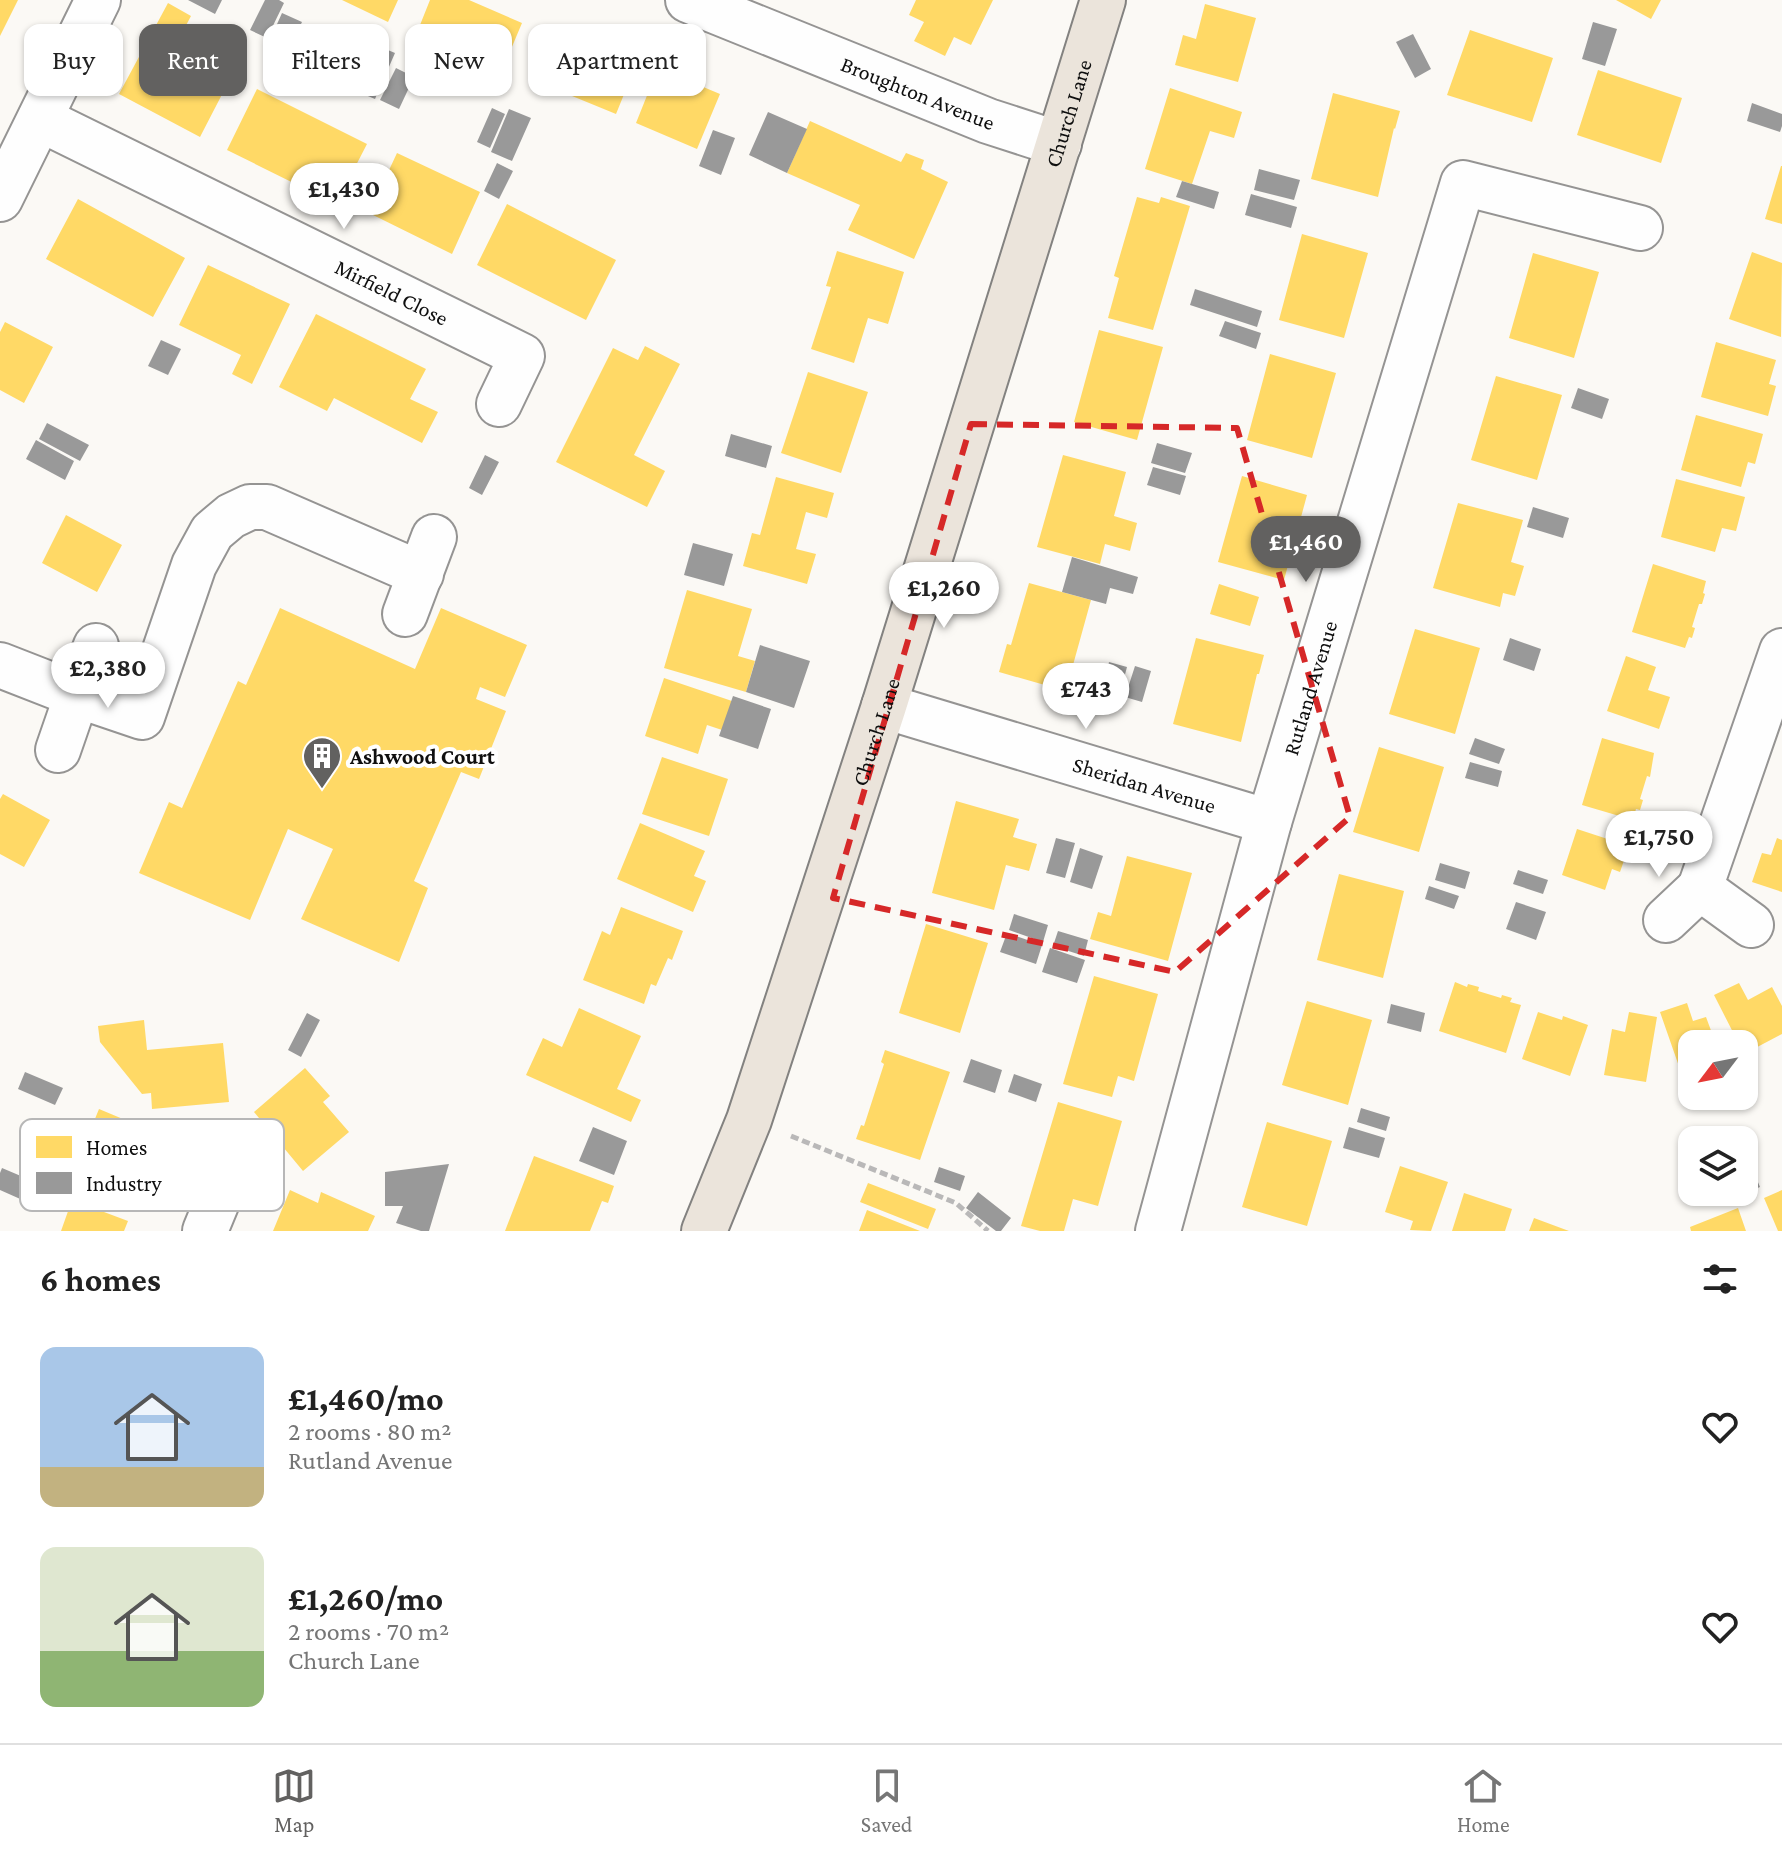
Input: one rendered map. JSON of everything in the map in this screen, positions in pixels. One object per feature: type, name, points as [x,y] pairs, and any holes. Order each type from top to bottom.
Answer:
[{"type":"main road","name":"Church Lane","points":[[704,1231],[749,1120],[884,706],[1103,0]]},
{"type":"street","points":[[0,199],[98,0]]},
{"type":"street","name":"Broughton Avenue","points":[[688,0],[988,121],[1059,144]]},
{"type":"street","name":"Mirfield Close","points":[[40,119],[522,356],[499,404]]},
{"type":"street","name":"Rutland Avenue","points":[[1158,1231],[1269,822],[1463,183],[1640,228]]},
{"type":"street","points":[[0,665],[142,717],[194,565],[212,532],[231,516],[250,507],[267,507],[427,556],[405,614]]},
{"type":"street","points":[[58,750],[96,646]]},
{"type":"street","points":[[1666,920],[1700,888],[1782,651]]},
{"type":"street","name":"Sheridan Avenue","points":[[884,706],[1269,822]]},
{"type":"street","points":[[1700,888],[1751,925]]},
{"type":"path","points":[[749,1120],[956,1203],[988,1231]]},
{"type":"highlighted area","points":[[971,424],[1237,428],[1350,817],[1175,972],[833,898]]},
{"type":"building: Homes","points":[[0,0],[18,0],[0,36]]},
{"type":"building: Homes","points":[[342,0],[398,0],[388,22]]},
{"type":"building: Homes","points":[[430,0],[469,0],[522,23],[512,47],[512,24],[420,24]]},
{"type":"building: Homes","points":[[916,0],[993,0],[971,45],[954,37],[945,56],[914,41],[924,22],[909,15]]},
{"type":"building: Homes","points":[[1616,0],[1661,0],[1651,19]]},
{"type":"building: Homes","points":[[168,3],[191,16],[187,24],[157,24]]},
{"type":"building: Homes","points":[[1205,4],[1256,18],[1238,82],[1175,65],[1183,35],[1196,39]]},
{"type":"building: Homes","points":[[1470,30],[1553,58],[1532,122],[1447,95]]},
{"type":"building: Homes","points":[[139,57],[139,96],[221,96],[200,137],[123,96],[123,87]]},
{"type":"building: Homes","points":[[1598,70],[1682,98],[1661,163],[1577,135]]},
{"type":"building: Homes","points":[[706,88],[720,94],[697,149],[636,123],[647,96],[706,96]]},
{"type":"building: Homes","points":[[1170,88],[1242,112],[1234,138],[1210,131],[1192,184],[1145,169]]},
{"type":"building: Homes","points":[[257,89],[263,92],[263,96],[271,96],[367,144],[336,204],[227,150]]},
{"type":"building: Homes","points":[[1333,93],[1400,111],[1378,197],[1311,179]]},
{"type":"building: Homes","points":[[572,96],[623,96],[616,114]]},
{"type":"building: Homes","points":[[810,121],[901,162],[906,153],[924,160],[921,169],[948,182],[914,259],[848,230],[860,205],[787,173]]},
{"type":"building: Homes","points":[[397,153],[480,192],[452,254],[369,213]]},
{"type":"building: Homes","points":[[1782,166],[1782,224],[1765,219]]},
{"type":"building: Homes","points":[[1137,197],[1159,203],[1161,197],[1190,206],[1153,330],[1108,318],[1119,278],[1114,276]]},
{"type":"building: Homes","points":[[78,199],[185,258],[153,317],[46,259]]},
{"type":"building: Homes","points":[[507,204],[616,260],[586,320],[477,265]]},
{"type":"building: Homes","points":[[1302,234],[1368,253],[1344,338],[1279,320]]},
{"type":"building: Homes","points":[[837,251],[904,272],[888,324],[868,318],[854,363],[811,349],[831,287],[826,286]]},
{"type":"building: Homes","points":[[1752,252],[1782,263],[1781,337],[1729,319]]},
{"type":"building: Homes","points":[[1533,253],[1599,272],[1574,358],[1509,338]]},
{"type":"building: Homes","points":[[208,265],[290,304],[252,384],[232,374],[241,355],[179,325]]},
{"type":"building: Homes","points":[[316,314],[426,369],[410,399],[438,412],[422,443],[334,398],[327,411],[279,387]]},
{"type":"building: Homes","points":[[5,322],[53,347],[24,403],[0,390],[0,332]]},
{"type":"building: Homes","points":[[1099,330],[1163,347],[1137,440],[1074,422]]},
{"type":"building: Homes","points":[[1716,342],[1776,360],[1769,384],[1776,386],[1768,416],[1701,397]]},
{"type":"building: Homes","points":[[645,346],[680,364],[634,455],[665,471],[647,507],[556,462],[613,348],[638,360]]},
{"type":"building: Homes","points":[[1270,354],[1336,373],[1312,458],[1247,440]]},
{"type":"building: Homes","points":[[808,372],[868,392],[841,473],[781,453]]},
{"type":"building: Homes","points":[[1496,376],[1562,395],[1537,480],[1471,460]]},
{"type":"building: Homes","points":[[1696,415],[1763,434],[1755,464],[1748,462],[1741,487],[1681,470]]},
{"type":"building: Homes","points":[[1063,455],[1126,472],[1114,516],[1137,523],[1130,551],[1105,544],[1100,564],[1037,547]]},
{"type":"building: Homes","points":[[1242,476],[1307,495],[1284,580],[1218,562]]},
{"type":"building: Homes","points":[[776,477],[834,493],[827,518],[806,512],[796,549],[816,554],[807,584],[743,566],[752,533],[760,535]]},
{"type":"building: Homes","points":[[1676,479],[1745,497],[1736,531],[1722,528],[1715,552],[1661,537]]},
{"type":"building: Homes","points":[[1458,503],[1523,520],[1511,562],[1524,566],[1515,596],[1503,593],[1500,607],[1433,588]]},
{"type":"building: Homes","points":[[66,515],[122,545],[97,592],[42,563]]},
{"type":"building: Homes","points":[[1653,564],[1706,581],[1702,604],[1699,604],[1692,627],[1695,628],[1692,638],[1689,637],[1685,648],[1632,632]]},
{"type":"building: Homes","points":[[1029,583],[1091,600],[1073,665],[1098,672],[1090,698],[999,672],[1007,644],[1011,645]]},
{"type":"building: Homes","points":[[1219,584],[1259,597],[1250,626],[1210,614]]},
{"type":"building: Homes","points":[[687,590],[752,609],[738,656],[755,661],[746,692],[664,668]]},
{"type":"building: Homes","name":"Ashwood Court","points":[[280,608],[415,669],[441,608],[527,645],[505,697],[480,687],[476,699],[506,711],[479,779],[461,772],[414,881],[428,888],[399,962],[301,919],[333,849],[288,829],[250,920],[139,873],[169,802],[182,808],[238,681],[246,685]]},
{"type":"building: Homes","points":[[1415,629],[1480,648],[1455,734],[1389,714]]},
{"type":"building: Homes","points":[[1196,638],[1264,655],[1241,742],[1173,724]]},
{"type":"building: Homes","points":[[1626,656],[1656,667],[1648,690],[1670,697],[1659,729],[1607,711]]},
{"type":"building: Homes","points":[[664,678],[732,701],[722,730],[707,725],[698,754],[645,736]]},
{"type":"building: Homes","points":[[1602,738],[1654,753],[1650,777],[1647,776],[1640,799],[1643,800],[1640,810],[1636,809],[1633,820],[1582,805]]},
{"type":"building: Homes","points":[[1379,747],[1444,767],[1419,852],[1353,832]]},
{"type":"building: Homes","points":[[662,757],[728,779],[709,836],[642,814]]},
{"type":"building: Homes","points":[[3,794],[50,820],[24,867],[0,854],[0,799]]},
{"type":"building: Homes","points":[[956,801],[1019,819],[1013,837],[1037,844],[1029,871],[1006,865],[994,910],[932,893]]},
{"type":"building: Homes","points":[[640,823],[705,851],[694,876],[706,881],[693,912],[617,879]]},
{"type":"building: Homes","points":[[1577,829],[1629,846],[1620,872],[1612,869],[1605,890],[1562,875]]},
{"type":"building: Homes","points":[[1777,838],[1782,840],[1782,892],[1752,882],[1762,853],[1771,855]]},
{"type":"building: Homes","points":[[1127,856],[1192,873],[1168,961],[1090,939],[1098,912],[1111,916]]},
{"type":"building: Homes","points":[[1339,874],[1404,891],[1383,978],[1317,960]]},
{"type":"building: Homes","points":[[621,907],[683,931],[672,960],[668,958],[656,986],[651,984],[644,1004],[583,980],[602,931],[610,935]]},
{"type":"building: Homes","points":[[926,924],[988,943],[960,1033],[899,1013]]},
{"type":"building: Homes","points":[[1094,976],[1158,994],[1134,1081],[1118,1076],[1112,1097],[1063,1084]]},
{"type":"building: Homes","points":[[1455,982],[1467,987],[1468,984],[1479,987],[1478,991],[1501,998],[1502,995],[1512,998],[1510,1002],[1521,1005],[1506,1053],[1439,1031]]},
{"type":"building: Homes","points":[[1739,983],[1748,1000],[1772,987],[1782,1006],[1782,1034],[1758,1047],[1758,1030],[1732,1030],[1714,995]]},
{"type":"building: Homes","points":[[1307,1001],[1372,1020],[1348,1105],[1282,1085]]},
{"type":"building: Homes","points":[[1687,1003],[1693,1021],[1706,1017],[1711,1030],[1678,1030],[1678,1064],[1660,1012]]},
{"type":"building: Homes","points":[[579,1008],[641,1036],[617,1089],[641,1100],[631,1122],[526,1075],[543,1038],[562,1047]]},
{"type":"building: Homes","points":[[1538,1012],[1562,1020],[1563,1016],[1588,1025],[1570,1076],[1522,1059]]},
{"type":"building: Homes","points":[[1629,1012],[1657,1017],[1646,1082],[1604,1075],[1612,1029],[1625,1032]]},
{"type":"building: Homes","points":[[144,1020],[147,1050],[223,1043],[229,1102],[152,1109],[151,1093],[142,1094],[100,1042],[98,1026]]},
{"type":"building: Homes","points":[[885,1050],[950,1072],[920,1160],[856,1139],[861,1125],[864,1126],[884,1064],[881,1062]]},
{"type":"building: Homes","points":[[305,1068],[330,1096],[323,1102],[349,1132],[303,1171],[284,1148],[284,1119],[260,1119],[254,1112]]},
{"type":"building: Homes","points":[[1058,1102],[1122,1121],[1098,1206],[1073,1199],[1064,1231],[1040,1231],[1021,1226]]},
{"type":"building: Homes","points":[[99,1109],[123,1119],[95,1119]]},
{"type":"building: Homes","points":[[1267,1122],[1332,1141],[1307,1226],[1242,1207]]},
{"type":"building: Homes","points":[[534,1156],[614,1186],[608,1203],[602,1201],[590,1231],[505,1231]]},
{"type":"building: Homes","points":[[1400,1166],[1448,1182],[1431,1231],[1410,1230],[1413,1221],[1385,1212]]},
{"type":"building: Homes","points":[[868,1183],[936,1209],[928,1229],[860,1202]]},
{"type":"building: Homes","points":[[290,1190],[318,1203],[321,1192],[375,1216],[368,1231],[273,1231],[284,1211]]},
{"type":"building: Homes","points":[[1782,1190],[1782,1231],[1778,1231],[1764,1198]]},
{"type":"building: Homes","points":[[1464,1193],[1512,1209],[1505,1231],[1452,1231]]},
{"type":"building: Homes","points":[[1738,1208],[1746,1231],[1691,1231],[1690,1227]]},
{"type":"building: Homes","points":[[867,1210],[920,1231],[859,1231]]},
{"type":"building: Homes","points":[[68,1211],[101,1211],[128,1221],[124,1231],[61,1231]]},
{"type":"building: Homes","points":[[1534,1218],[1569,1231],[1529,1231]]},
{"type":"building: Industry","points":[[188,0],[222,0],[215,14]]},
{"type":"building: Industry","points":[[265,0],[284,3],[274,24],[263,24],[263,36],[250,30]]},
{"type":"building: Industry","points":[[282,13],[302,22],[301,24],[277,24]]},
{"type":"building: Industry","points":[[1593,22],[1617,29],[1605,66],[1582,59]]},
{"type":"building: Industry","points":[[1413,34],[1431,69],[1415,78],[1396,42]]},
{"type":"building: Industry","points":[[389,50],[395,53],[389,67]]},
{"type":"building: Industry","points":[[396,68],[405,72],[405,96],[399,109],[380,100],[382,96],[389,96],[389,82]]},
{"type":"building: Industry","points":[[1752,103],[1782,114],[1780,132],[1747,121]]},
{"type":"building: Industry","points":[[492,108],[505,114],[490,148],[477,142]]},
{"type":"building: Industry","points":[[509,109],[531,118],[512,161],[491,152]]},
{"type":"building: Industry","points":[[768,112],[807,129],[787,173],[749,155]]},
{"type":"building: Industry","points":[[713,130],[735,138],[721,175],[699,166]]},
{"type":"building: Industry","points":[[497,163],[513,171],[499,199],[484,191]]},
{"type":"building: Industry","points":[[1259,169],[1300,180],[1294,200],[1254,190]]},
{"type":"building: Industry","points":[[1182,181],[1219,192],[1214,209],[1176,197]]},
{"type":"building: Industry","points":[[1251,194],[1297,207],[1291,228],[1245,215]]},
{"type":"building: Industry","points":[[1195,289],[1262,311],[1257,327],[1190,305]]},
{"type":"building: Industry","points":[[1225,321],[1261,333],[1256,349],[1219,336]]},
{"type":"building: Industry","points":[[161,340],[181,349],[168,375],[148,366]]},
{"type":"building: Industry","points":[[1578,388],[1609,399],[1602,419],[1571,408]]},
{"type":"building: Industry","points":[[47,423],[89,445],[80,461],[39,439]]},
{"type":"building: Industry","points":[[731,434],[772,446],[766,468],[725,456]]},
{"type":"building: Industry","points":[[36,440],[74,461],[65,480],[26,459]]},
{"type":"building: Industry","points":[[1157,443],[1192,453],[1185,473],[1151,463]]},
{"type":"building: Industry","points":[[485,455],[499,462],[482,495],[469,488]]},
{"type":"building: Industry","points":[[1153,467],[1186,476],[1180,495],[1147,485]]},
{"type":"building: Industry","points":[[1533,507],[1569,518],[1563,538],[1527,527]]},
{"type":"building: Industry","points":[[693,543],[733,554],[724,586],[684,575]]},
{"type":"building: Industry","points":[[1072,557],[1138,577],[1133,594],[1110,588],[1106,604],[1062,592]]},
{"type":"building: Industry","points":[[1510,638],[1541,649],[1534,671],[1503,660]]},
{"type":"building: Industry","points":[[760,645],[810,661],[794,708],[746,692]]},
{"type":"building: Industry","points":[[1109,662],[1127,667],[1116,708],[1098,704]]},
{"type":"building: Industry","points":[[1135,666],[1151,671],[1142,702],[1125,697]]},
{"type":"building: Industry","points":[[733,696],[771,709],[758,749],[719,736]]},
{"type":"building: Industry","points":[[1475,738],[1505,749],[1499,764],[1469,754]]},
{"type":"building: Industry","points":[[1470,762],[1502,771],[1498,787],[1465,778]]},
{"type":"building: Industry","points":[[1056,838],[1075,843],[1065,878],[1046,873]]},
{"type":"building: Industry","points":[[1080,848],[1103,856],[1092,889],[1070,882]]},
{"type":"building: Industry","points":[[1440,863],[1470,872],[1465,889],[1435,880]]},
{"type":"building: Industry","points":[[1518,870],[1548,880],[1543,894],[1513,884]]},
{"type":"building: Industry","points":[[1429,886],[1459,896],[1454,909],[1425,899]]},
{"type":"building: Industry","points":[[1516,902],[1546,912],[1536,940],[1506,929]]},
{"type":"building: Industry","points":[[1014,914],[1048,925],[1043,942],[1009,930]]},
{"type":"building: Industry","points":[[1058,931],[1088,940],[1084,956],[1053,946]]},
{"type":"building: Industry","points":[[1007,933],[1042,945],[1036,964],[1000,952]]},
{"type":"building: Industry","points":[[1050,948],[1085,960],[1077,983],[1042,972]]},
{"type":"building: Industry","points":[[1391,1004],[1425,1013],[1421,1032],[1387,1023]]},
{"type":"building: Industry","points":[[307,1013],[320,1020],[301,1057],[288,1050]]},
{"type":"building: Industry","points":[[971,1059],[1002,1070],[995,1093],[963,1082]]},
{"type":"building: Industry","points":[[25,1072],[63,1088],[55,1105],[18,1089]]},
{"type":"building: Industry","points":[[1014,1074],[1042,1084],[1036,1102],[1008,1092]]},
{"type":"building: Industry","points":[[1361,1108],[1390,1117],[1386,1131],[1357,1122]]},
{"type":"building: Industry","points":[[593,1127],[627,1141],[614,1175],[579,1161]]},
{"type":"building: Industry","points":[[1349,1127],[1385,1138],[1379,1158],[1343,1148]]},
{"type":"building: Industry","points":[[449,1164],[429,1231],[396,1223],[403,1206],[385,1206],[385,1172]]},
{"type":"building: Industry","points":[[939,1167],[965,1176],[960,1191],[934,1182]]},
{"type":"building: Industry","points":[[2,1168],[20,1176],[20,1199],[0,1190]]},
{"type":"building: Industry","points":[[978,1192],[1011,1218],[1001,1231],[996,1231],[966,1208]]},
{"type":"place","name":"Ashwood Court","points":[[322,790]]}]
